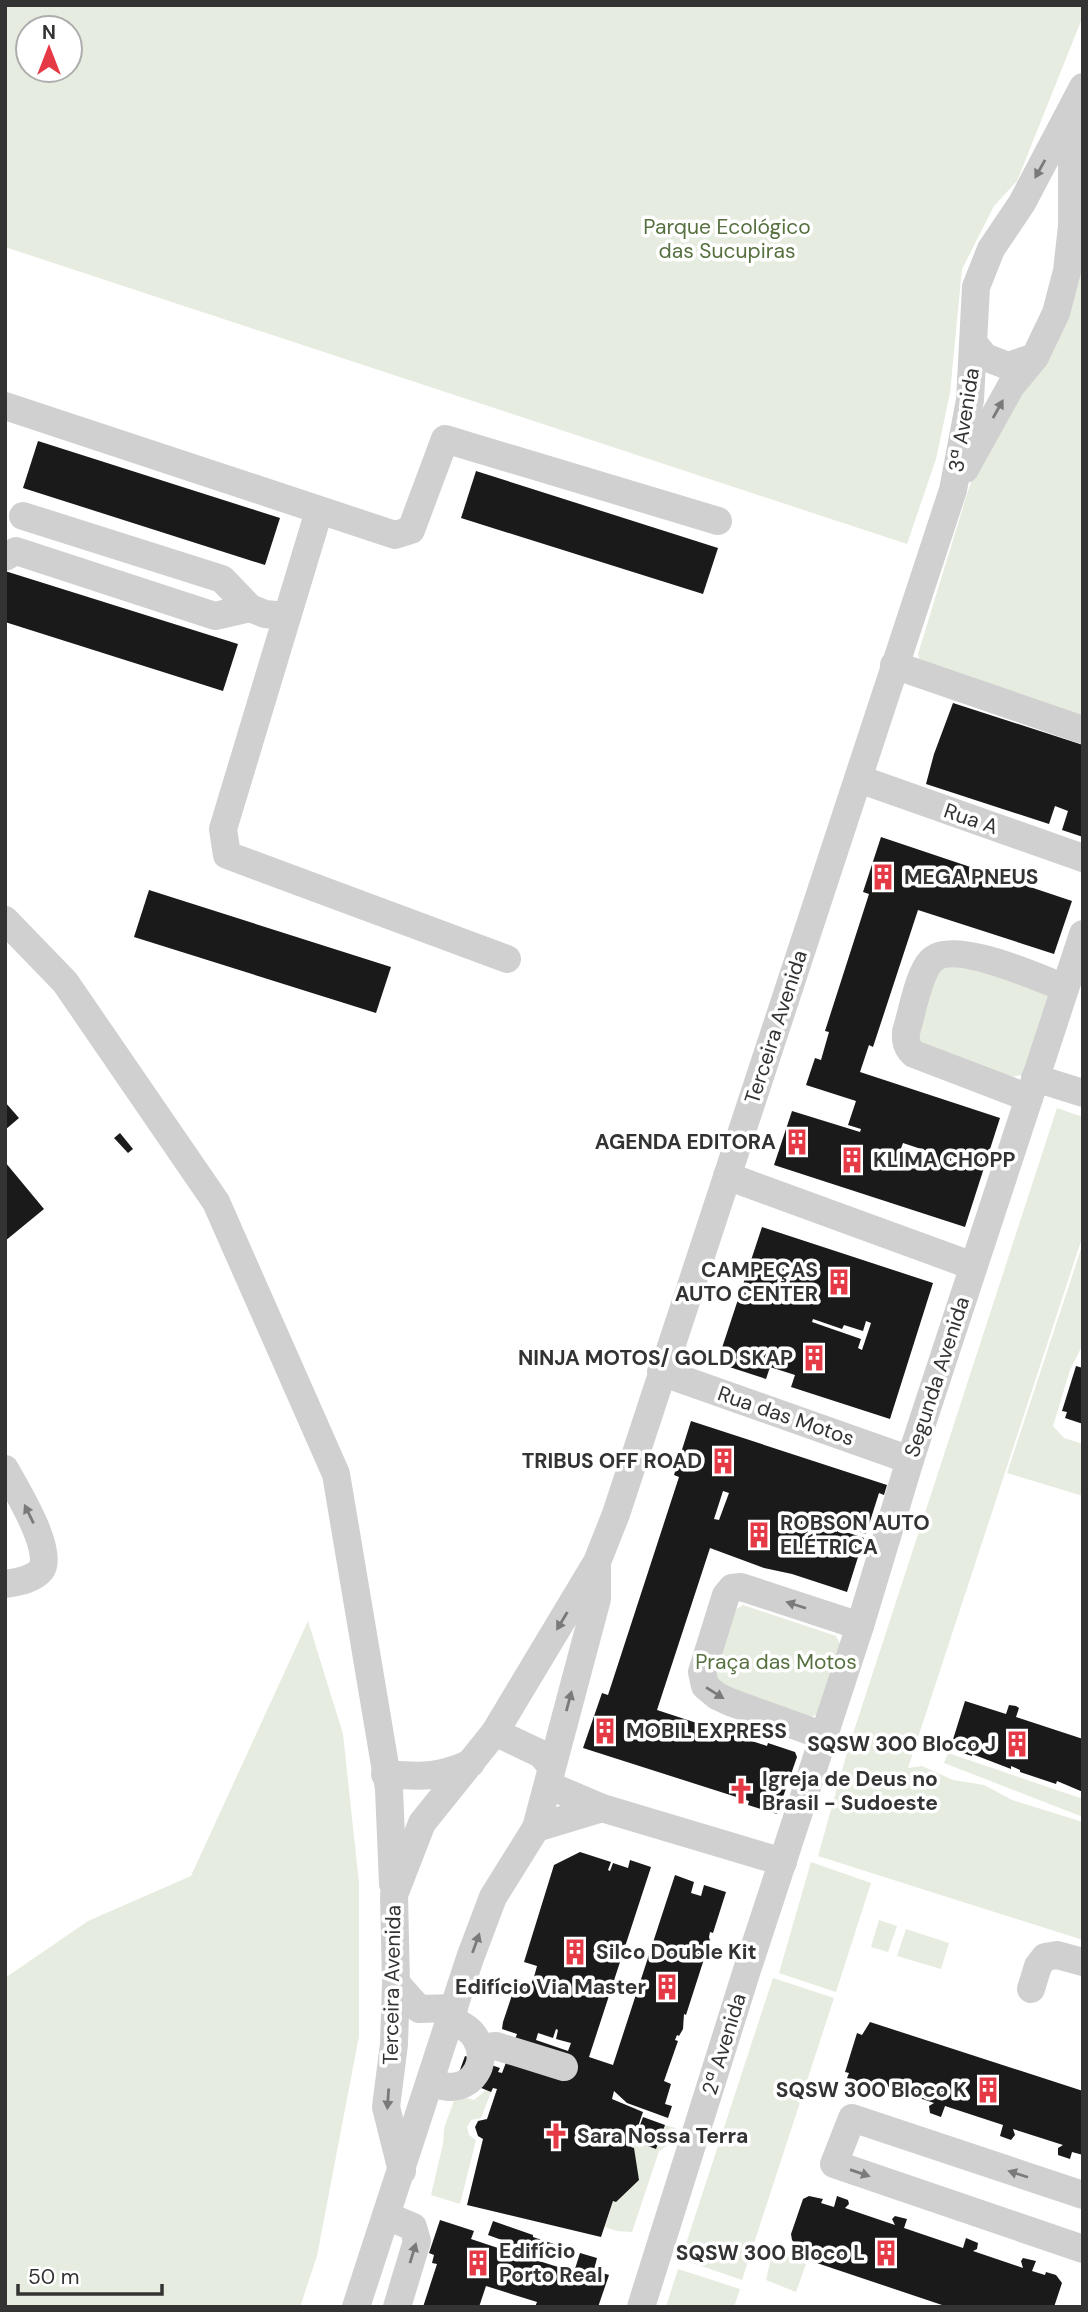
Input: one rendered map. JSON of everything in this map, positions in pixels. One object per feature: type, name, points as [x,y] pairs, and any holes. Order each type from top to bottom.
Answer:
[{"type":"street","name":"3ª Avenida","points":[[953,490],[970,400],[976,288],[991,248],[1021,203],[1083,87]]},
{"type":"street","name":"3ª Avenida","points":[[953,490],[1011,386],[1035,357],[1056,313],[1067,271],[1072,226],[1072,163],[1083,106]]},
{"type":"street","points":[[1021,203],[1040,200],[1060,210],[1072,226]]},
{"type":"street","points":[[975,345],[985,356],[1008,366],[1035,357]]},
{"type":"street","points":[[7,415],[395,535],[411,530],[445,439],[718,521]]},
{"type":"street","name":"Terceira Avenida","points":[[401,2171],[386,2107],[394,2044],[394,1895],[422,1823],[495,1732],[597,1562],[616,1514],[953,490]]},
{"type":"street","points":[[319,511],[223,829],[227,855],[507,958]]},
{"type":"street","points":[[23,516],[222,579],[250,608],[265,614],[287,616]]},
{"type":"street","points":[[5,557],[16,551],[215,616],[250,608]]},
{"type":"street","points":[[894,665],[1083,730]]},
{"type":"street","name":"Rua A","points":[[859,779],[1083,858]]},
{"type":"street","points":[[5,920],[65,982],[216,1202],[337,1474],[387,1782],[394,1895]]},
{"type":"street","name":"Segunda Avenida","points":[[796,1821],[973,1266],[1083,934]]},
{"type":"street","points":[[1065,988],[983,958],[956,953],[937,955],[924,972],[905,1039],[909,1050],[914,1054],[1032,1088],[1083,1093]]},
{"type":"street","points":[[727,1176],[973,1266]]},
{"type":"street","name":"Rua das Motos","points":[[661,1372],[911,1460]]},
{"type":"street","points":[[5,1469],[35,1526],[45,1561],[34,1576],[5,1584]]},
{"type":"street","name":"Terceira Avenida","points":[[356,2307],[493,1897],[536,1828],[597,1599],[597,1562]]},
{"type":"street","points":[[824,1736],[730,1702],[705,1686],[702,1672],[726,1595],[732,1588],[741,1587],[860,1626]]},
{"type":"street","points":[[495,1732],[541,1754],[549,1776],[603,1808],[783,1861]]},
{"type":"street","points":[[387,1782],[448,1773],[474,1761]]},
{"type":"street","points":[[387,1782],[422,1823]]},
{"type":"street","points":[[536,1828],[603,1808]]},
{"type":"street","name":"2ª Avenida","points":[[641,2307],[796,1821]]},
{"type":"street","points":[[1031,1989],[1041,1960],[1045,1957],[1057,1955],[1083,1962]]},
{"type":"street","points":[[396,1983],[419,2009],[452,2014],[475,2037],[481,2049],[480,2066],[475,2076],[465,2083],[453,2087],[430,2083]]},
{"type":"street","points":[[481,2049],[496,2046],[564,2067]]},
{"type":"street","points":[[1083,2195],[852,2118],[834,2164],[1083,2249]]},
{"type":"street","points":[[387,2216],[413,2227],[417,2241],[397,2307]]},
{"type":"green space","name":"Parque Ecológico das Sucupiras","points":[[5,5],[1083,5],[1083,16],[1017,181],[994,206],[962,269],[950,393],[936,459],[907,544],[5,247]]},
{"type":"green space","points":[[1083,155],[1083,719],[920,662],[918,654],[983,450],[1056,330]]},
{"type":"green space","points":[[936,960],[1043,987],[1051,998],[1027,1074],[1005,1078],[924,1049],[915,1027]]},
{"type":"green space","points":[[1057,1108],[1083,1117],[1083,1235],[908,1768],[922,1766],[953,1780],[984,1785],[1012,1800],[1083,1822],[1083,1940],[818,1856],[848,1749]]},
{"type":"green space","points":[[1083,1243],[1083,1344],[1070,1370],[1053,1426],[1064,1438],[1083,1444],[1083,1496],[1007,1473]]},
{"type":"green space","name":"Praça das Motos","points":[[743,1605],[836,1636],[841,1646],[819,1714],[808,1718],[718,1690],[711,1678],[733,1611]]},
{"type":"green space","points":[[308,1621],[343,1734],[359,1883],[359,2036],[317,2256],[300,2307],[5,2307],[5,1978],[88,1921],[191,1876]]},
{"type":"green space","points":[[948,1753],[1083,1799],[1083,1817],[944,1763]]},
{"type":"green space","points":[[811,1862],[871,1883],[836,1992],[779,1973]]},
{"type":"green space","points":[[879,1920],[897,1926],[888,1952],[871,1947]]},
{"type":"green space","points":[[906,1929],[949,1943],[941,1969],[897,1956]]},
{"type":"green space","points":[[773,1978],[834,1998],[742,2280],[681,2259]]},
{"type":"green space","points":[[486,2090],[491,2092],[481,2118],[471,2120],[467,2127],[469,2135],[476,2140],[460,2204],[431,2195],[444,2128],[456,2095],[474,2100]]},
{"type":"green space","points":[[664,2125],[676,2128],[671,2143],[659,2151],[632,2232],[605,2227],[613,2202],[632,2178],[633,2141],[654,2148]]},
{"type":"green space","points":[[773,2250],[806,2264],[796,2292],[766,2280]]},
{"type":"green space","points":[[678,2269],[740,2289],[734,2307],[666,2307]]},
{"type":"building","points":[[38,441],[280,518],[265,565],[23,488]]},
{"type":"building","points":[[476,471],[718,548],[703,594],[461,518]]},
{"type":"building","points":[[5,571],[238,644],[223,691],[5,622]]},
{"type":"building","points":[[953,703],[1083,745],[1083,837],[1062,830],[1068,811],[1055,806],[1049,824],[926,784]]},
{"type":"building","points":[[881,837],[1072,901],[1054,954],[918,910],[873,1047],[869,1045],[860,1072],[1000,1118],[965,1227],[774,1165],[792,1111],[860,1132],[861,1129],[848,1125],[856,1101],[806,1085],[815,1058],[821,1060],[829,1032],[825,1031],[869,894],[863,892]],"holes":[[[903,1143],[930,1152],[927,1160],[900,1151]]]},
{"type":"building","points":[[149,890],[391,967],[376,1013],[134,937]]},
{"type":"building","points":[[5,1102],[19,1118],[5,1130]]},
{"type":"building","points":[[120,1133],[133,1149],[128,1153],[114,1138]]},
{"type":"building","points":[[5,1162],[44,1209],[5,1241]]},
{"type":"building","points":[[762,1227],[933,1283],[890,1419],[791,1387],[795,1375],[770,1367],[766,1379],[717,1363]],"holes":[[[813,1319],[842,1329],[844,1325],[863,1331],[866,1321],[871,1323],[862,1350],[858,1348],[861,1339],[812,1322]]]},
{"type":"building","points":[[1076,1366],[1083,1368],[1083,1424],[1065,1418],[1067,1412],[1062,1411]]},
{"type":"building","points":[[691,1421],[887,1485],[884,1495],[879,1493],[866,1534],[839,1525],[837,1529],[864,1538],[847,1592],[764,1568],[710,1548],[657,1710],[767,1746],[768,1743],[795,1752],[797,1757],[777,1814],[748,1805],[749,1801],[583,1748],[602,1693],[608,1695],[679,1477],[674,1475]],"holes":[[[723,1491],[729,1493],[719,1520],[714,1519]],[[782,1511],[810,1520],[811,1516],[818,1517],[816,1522],[837,1529],[837,1532],[782,1513]]]},
{"type":"building","name":"SQSW 300 Bloco J","points":[[965,1701],[1006,1714],[1009,1705],[1016,1706],[1019,1708],[1016,1717],[1083,1739],[1083,1792],[1057,1781],[1056,1784],[1020,1772],[1011,1766],[1011,1769],[972,1754],[950,1749]]},
{"type":"building","points":[[580,1852],[611,1862],[610,1871],[613,1863],[628,1868],[630,1860],[651,1867],[589,2057],[613,2065],[675,1875],[694,1882],[691,1893],[701,1896],[704,1885],[726,1892],[713,1933],[710,1932],[711,1944],[707,1954],[703,1954],[704,1959],[686,2015],[684,2014],[683,2029],[675,2040],[678,2041],[664,2081],[671,2084],[665,2104],[672,2106],[668,2118],[627,2103],[614,2091],[612,2099],[643,2112],[631,2147],[634,2148],[639,2180],[616,2202],[613,2201],[601,2237],[467,2205],[483,2139],[478,2136],[475,2127],[478,2121],[487,2119],[497,2089],[493,2088],[491,2092],[457,2078],[465,2056],[500,2068],[498,2072],[502,2073],[517,2034],[502,2029],[503,2022],[517,1980],[531,1984],[534,1977],[537,1966],[524,1962],[554,1865]],"holes":[[[556,2029],[556,2039],[571,2043],[568,2051],[536,2040],[538,2033],[553,2038]]]},
{"type":"building","name":"SQSW 300 Bloco K","points":[[870,2022],[1083,2091],[1083,2155],[1072,2152],[1070,2159],[1058,2155],[1058,2148],[1063,2145],[1013,2129],[1015,2135],[1011,2140],[1000,2136],[1003,2125],[945,2106],[941,2117],[930,2113],[929,2106],[934,2103],[884,2086],[885,2096],[871,2094],[873,2087],[847,2078],[849,2073],[845,2072],[857,2033],[862,2035]]},
{"type":"building","points":[[643,2117],[665,2125],[656,2149],[634,2141]]},
{"type":"building","name":"SQSW 300 Bloco L","points":[[809,2196],[823,2199],[821,2203],[834,2207],[837,2196],[848,2200],[849,2204],[845,2208],[895,2225],[892,2219],[895,2216],[907,2219],[904,2228],[963,2248],[966,2238],[978,2243],[977,2249],[973,2251],[1023,2268],[1023,2258],[1036,2261],[1032,2271],[1056,2275],[1062,2283],[1054,2307],[948,2307],[793,2255],[796,2245],[791,2234],[803,2199]]},
{"type":"building","points":[[440,2220],[474,2231],[471,2239],[510,2252],[513,2244],[488,2235],[493,2221],[533,2235],[563,2247],[560,2257],[546,2252],[541,2253],[539,2261],[574,2272],[580,2253],[597,2258],[594,2270],[609,2275],[598,2307],[535,2307],[537,2302],[486,2286],[479,2307],[423,2307],[437,2264],[432,2263],[434,2255],[429,2253]]},
{"type":"place","name":"MEGA PNEUS","points":[[883,877]]},
{"type":"place","name":"AGENDA EDITORA","points":[[797,1142]]},
{"type":"place","name":"KLIMA CHOPP","points":[[852,1160]]},
{"type":"place","name":"CAMPEÇAS AUTO CENTER","points":[[839,1282]]},
{"type":"place","name":"NINJA MOTOS/ GOLD SKAP","points":[[814,1358]]},
{"type":"place","name":"TRIBUS OFF ROAD","points":[[723,1461]]},
{"type":"place","name":"ROBSON AUTO ELÉTRICA","points":[[759,1535]]},
{"type":"place","name":"MOBIL EXPRESS","points":[[605,1731]]},
{"type":"place","name":"SQSW 300 Bloco J","points":[[1017,1744]]},
{"type":"place","name":"Igreja de Deus no Brasil - Sudoeste","points":[[741,1791]]},
{"type":"place","name":"Silco Double Kit","points":[[575,1952]]},
{"type":"place","name":"Edifício Via Master","points":[[667,1987]]},
{"type":"place","name":"SQSW 300 Bloco K","points":[[988,2090]]},
{"type":"place","name":"Sara Nossa Terra","points":[[556,2136]]},
{"type":"place","name":"SQSW 300 Bloco L","points":[[886,2253]]},
{"type":"place","name":"Edifício Porto Real","points":[[478,2263]]}]
